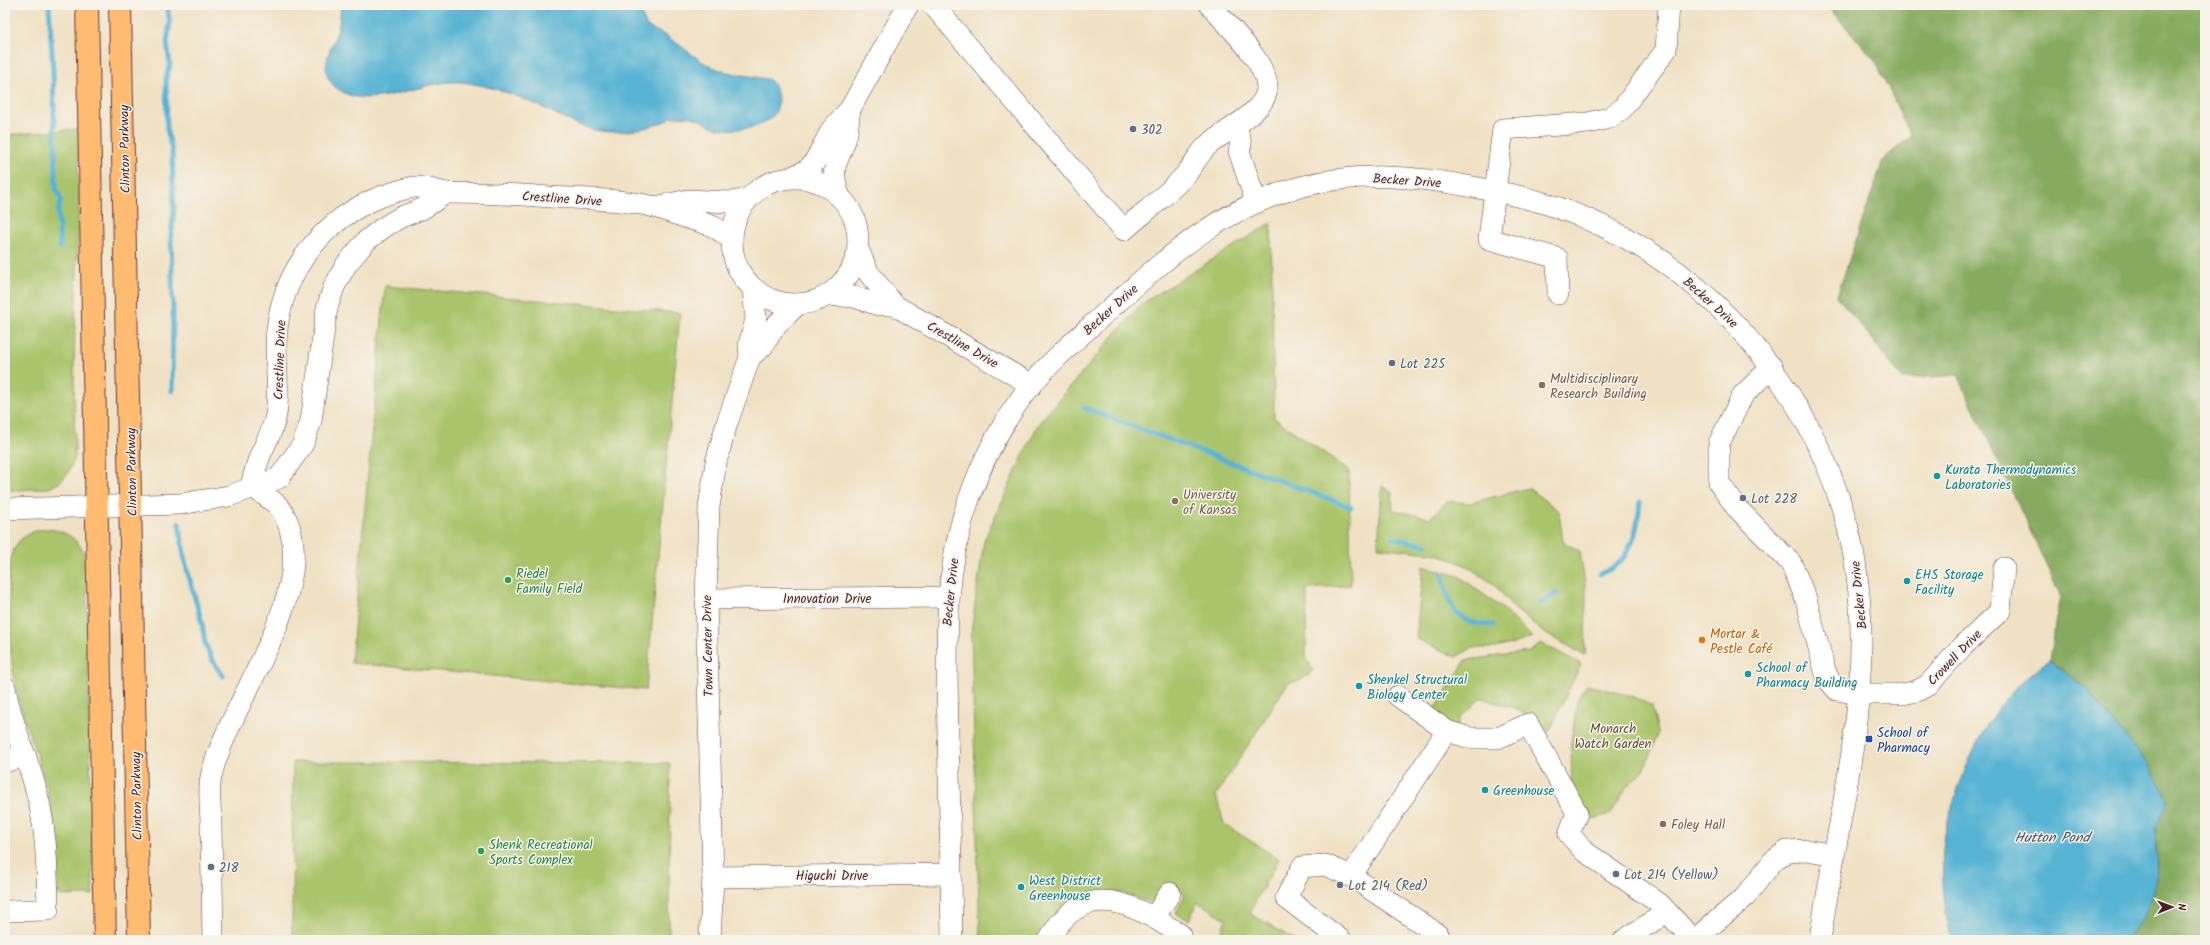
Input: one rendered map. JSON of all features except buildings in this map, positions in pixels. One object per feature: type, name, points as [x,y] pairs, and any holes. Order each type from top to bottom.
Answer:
[{"type":"main road","points":[[87,5],[105,940]]},
{"type":"main road","name":"Clinton Parkway","points":[[120,5],[132,507],[139,940]]},
{"type":"street","points":[[792,177],[818,182],[839,196],[849,207],[855,220],[858,235],[858,249],[854,263],[848,276],[839,287],[828,295],[814,302],[798,304],[782,303],[766,298],[753,289],[741,275],[734,258],[732,240],[738,212],[746,200],[767,184],[792,177],[807,170],[814,163],[832,129],[850,108],[908,5]]},
{"type":"street","points":[[933,5],[1124,230],[1186,174],[1207,146],[1238,134],[1264,100],[1267,86],[1263,70],[1210,5]]},
{"type":"street","points":[[1558,294],[1557,258],[1490,239],[1503,129],[1601,122],[1616,114],[1627,103],[1666,50],[1669,5]]},
{"type":"street","points":[[839,196],[833,173],[834,165],[846,134],[850,108]]},
{"type":"street","points":[[1238,134],[1251,152],[1262,200]]},
{"type":"street","name":"Becker Drive","points":[[952,940],[946,635],[950,575],[958,535],[979,473],[1009,416],[1032,384],[1068,347],[1188,240],[1213,223],[1262,200],[1305,186],[1354,177],[1391,176],[1495,191],[1558,207],[1621,236],[1646,251],[1690,282],[1721,309],[1772,367],[1803,416],[1821,451],[1846,520],[1860,596],[1862,654],[1859,694],[1835,855],[1820,940]]},
{"type":"street","name":"Crestline Drive","points":[[251,486],[260,456],[273,430],[278,407],[277,329],[283,300],[293,274],[308,251],[323,233],[343,216],[369,201],[400,190],[416,187],[446,192],[479,192],[590,199],[654,207],[687,218],[704,221],[719,229],[732,240]]},
{"type":"street","points":[[5,509],[132,507],[203,501],[229,496],[251,486],[279,478],[303,444],[311,421],[327,308],[334,287],[346,265],[366,241],[384,226],[401,217],[422,209],[446,192]]},
{"type":"street","name":"Crestline Drive","points":[[654,207],[688,200],[729,202],[746,200]]},
{"type":"street","name":"Crestline Drive","points":[[858,249],[868,272],[894,305],[1032,384]]},
{"type":"street","name":"Town Center Drive","points":[[710,940],[713,876],[706,599],[709,507],[716,462],[727,423],[750,357],[749,345],[756,319],[753,289]]},
{"type":"street","name":"Crestline Drive","points":[[828,295],[866,299],[879,305],[894,305]]},
{"type":"street","name":"Town Center Drive","points":[[750,357],[762,347],[776,324],[798,304]]},
{"type":"street","name":"Crowell Drive","points":[[1772,367],[1743,395],[1719,443],[1719,483],[1737,508],[1791,563],[1806,599],[1825,671],[1831,683],[1837,690],[1859,694],[1903,694],[1917,691],[1928,685],[1962,647],[2000,611],[2004,568]]},
{"type":"street","points":[[213,940],[210,778],[218,752],[272,638],[285,602],[291,570],[293,545],[289,525],[280,507],[251,486]]},
{"type":"street","name":"Innovation Drive","points":[[706,599],[948,597]]},
{"type":"street","points":[[5,687],[15,728],[35,784],[45,827],[48,910],[5,911]]},
{"type":"street","points":[[1398,696],[1447,731],[1470,738],[1498,738],[1528,724],[1577,813],[1569,834],[1584,851],[1660,904],[1693,940],[1745,897],[1773,861],[1788,851],[1807,850],[1835,855]]},
{"type":"street","points":[[1351,876],[1447,731]]},
{"type":"street","points":[[5,762],[25,755]]},
{"type":"street","points":[[1341,940],[1286,898],[1302,867],[1325,865],[1351,876],[1430,929],[1439,936],[1437,940]]},
{"type":"street","name":"Higuchi Drive","points":[[713,876],[951,874]]},
{"type":"street","points":[[1154,918],[1170,893]]},
{"type":"street","points":[[1049,940],[1061,922],[1078,907],[1103,900],[1127,905],[1154,918],[1182,935]]},
{"type":"street","points":[[1624,940],[1667,912]]},
{"type":"green space","points":[[1826,5],[2205,5],[2205,940],[2125,940],[2147,912],[2154,891],[2157,870],[2155,830],[2168,799],[2151,769],[2087,689],[2049,660],[2060,595],[1958,375],[1903,379],[1837,296],[1883,160],[1911,136],[1875,60]]},
{"type":"green space","points":[[78,129],[79,206],[74,361],[75,458],[67,475],[59,483],[49,488],[5,491],[5,135]]},
{"type":"green space","points":[[1271,223],[1274,418],[1349,470],[1351,585],[1307,589],[1306,660],[1314,670],[1300,681],[1288,683],[1216,795],[1224,824],[1279,859],[1249,913],[1295,940],[1235,940],[1222,932],[1226,919],[1198,902],[1189,920],[1176,914],[1185,894],[1168,882],[1153,903],[1118,892],[1075,897],[1044,940],[980,940],[971,633],[984,540],[1038,424],[1141,304]]},
{"type":"green space","points":[[385,286],[680,313],[646,690],[351,663]]},
{"type":"green space","points":[[1382,486],[1392,493],[1393,510],[1430,518],[1447,501],[1470,503],[1528,488],[1559,511],[1563,542],[1580,551],[1586,591],[1585,655],[1544,633],[1513,607],[1494,584],[1465,565],[1437,554],[1378,547]]},
{"type":"green space","points":[[44,529],[52,529],[71,536],[80,546],[86,559],[93,895],[58,896],[57,850],[51,805],[44,777],[17,695],[13,672],[9,601],[9,578],[12,556],[15,547],[22,539],[31,533]]},
{"type":"green space","points":[[1423,566],[1459,576],[1507,612],[1532,637],[1495,648],[1472,648],[1456,657],[1416,639]]},
{"type":"green space","points":[[1541,643],[1581,664],[1549,732],[1515,708],[1481,698],[1460,718],[1456,730],[1425,703],[1436,708],[1466,660],[1529,652]]},
{"type":"green space","name":"Monarch Watch Garden","points":[[1587,685],[1632,696],[1652,706],[1658,733],[1644,770],[1627,786],[1611,814],[1585,821],[1572,797],[1571,743],[1577,700]]},
{"type":"green space","name":"Shenk Recreational Sports Complex","points":[[293,762],[670,763],[669,940],[292,940]]},
{"type":"water","points":[[341,5],[638,5],[647,27],[656,30],[710,66],[732,73],[770,80],[774,85],[778,96],[776,112],[763,124],[745,129],[717,128],[694,118],[670,117],[668,120],[641,129],[613,132],[588,129],[528,101],[507,93],[485,86],[461,82],[447,82],[431,85],[381,97],[366,98],[351,96],[338,89],[332,83],[326,70],[328,56],[340,20]]},
{"type":"water","name":"Hutton Pond","points":[[2049,660],[2087,689],[2151,769],[2169,799],[2155,830],[2157,870],[2154,891],[2147,912],[2125,940],[1950,940],[1943,887],[1943,847],[1949,815],[1975,746],[1994,714],[2018,686]]},
{"type":"waterway","points":[[49,5],[53,72],[56,189],[61,200],[58,211],[60,247]]},
{"type":"waterway","points":[[167,5],[170,23],[167,42],[170,65],[166,78],[167,129],[172,151],[174,209],[171,237],[173,306],[172,391]]},
{"type":"waterway","points":[[1084,408],[1351,507]]},
{"type":"waterway","points":[[1600,574],[1617,565],[1629,549],[1637,526],[1640,502]]},
{"type":"waterway","points":[[179,523],[185,562],[202,623],[205,643],[211,658],[223,676]]},
{"type":"waterway","points":[[1392,538],[1427,545]]},
{"type":"waterway","points":[[1442,573],[1447,595],[1456,611],[1470,622],[1493,625]]},
{"type":"waterway","points":[[1539,604],[1557,593]]},
{"type":"place","name":"302","points":[[1133,129]]},
{"type":"place","name":"Lot 225","points":[[1392,363]]},
{"type":"place","name":"Multidisciplinary Research Building","points":[[1542,385]]},
{"type":"place","name":"Kurata Thermodynamics Laboratories","points":[[1937,476]]},
{"type":"place","name":"Lot 228","points":[[1743,498]]},
{"type":"place","name":"University of Kansas","points":[[1175,501]]},
{"type":"place","name":"Riedel Family Field","points":[[508,580]]},
{"type":"place","name":"EHS Storage Facility","points":[[1907,581]]},
{"type":"place","name":"Mortar & Pestle Café","points":[[1702,640]]},
{"type":"place","name":"School of Pharmacy Building","points":[[1748,674]]},
{"type":"place","name":"Shenkel Structural Biology Center","points":[[1359,686]]},
{"type":"place","name":"School of Pharmacy","points":[[1869,739]]},
{"type":"place","name":"Greenhouse","points":[[1485,790]]},
{"type":"place","name":"Foley Hall","points":[[1663,824]]},
{"type":"place","name":"Shenk Recreational Sports Complex","points":[[481,851]]},
{"type":"place","name":"218","points":[[211,867]]},
{"type":"place","name":"Lot 214 (Yellow)","points":[[1616,874]]},
{"type":"place","name":"Lot 214 (Red)","points":[[1340,885]]},
{"type":"place","name":"West District Greenhouse","points":[[1021,887]]}]
